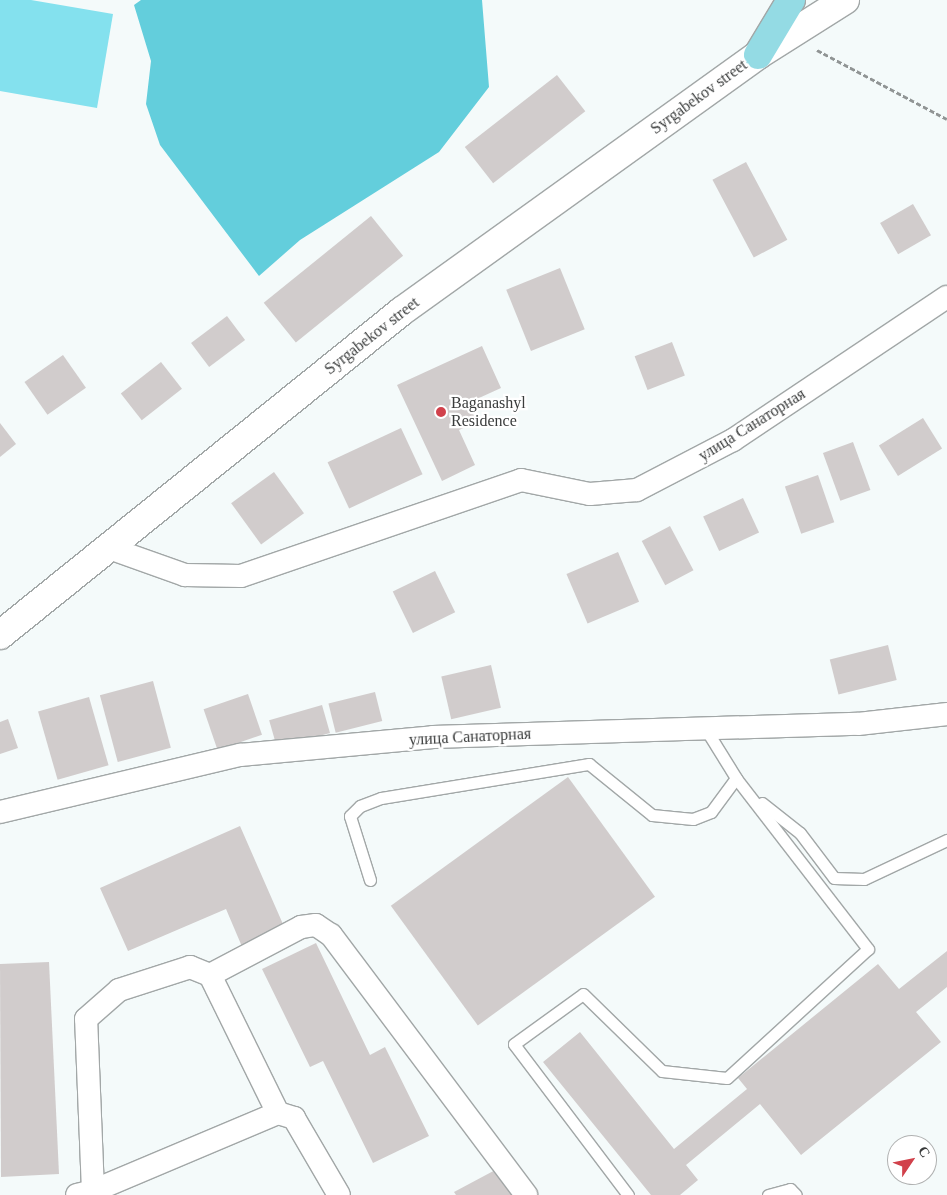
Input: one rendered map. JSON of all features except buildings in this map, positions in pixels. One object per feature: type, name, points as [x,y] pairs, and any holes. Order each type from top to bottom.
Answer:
[{"type":"main road","points":[[758,55],[791,0]]},
{"type":"street","name":"Syrgabekov street","points":[[0,636],[402,311],[758,55],[845,0]]},
{"type":"street","name":"улица Санаторная","points":[[109,548],[185,575],[241,576],[521,480],[590,494],[637,490],[733,440],[947,297]]},
{"type":"street","name":"улица Санаторная","points":[[0,812],[240,756],[433,737],[858,724],[947,714]]},
{"type":"street","points":[[210,975],[301,927],[316,925],[331,935],[526,1195]]},
{"type":"street","points":[[278,1113],[210,975],[190,967],[119,990],[86,1019],[88,1194],[278,1113],[294,1118],[338,1195]]},
{"type":"lane","points":[[628,1195],[514,1044],[583,994],[662,1071],[727,1078],[868,949],[736,778],[705,728]]},
{"type":"lane","points":[[370,880],[350,816],[360,806],[381,798],[589,764],[652,815],[693,819],[711,812],[736,778]]},
{"type":"lane","points":[[748,793],[800,833],[834,878],[864,879],[947,840]]},
{"type":"lane","points":[[768,1195],[790,1189],[796,1195]]},
{"type":"path","points":[[811,46],[947,119]]},
{"type":"shaded area","points":[[0,0],[31,0],[113,14],[97,108],[0,91]]},
{"type":"shaded area","points":[[141,0],[482,0],[489,87],[439,152],[300,240],[259,276],[160,145],[146,104],[151,61],[134,5]]},
{"type":"place","name":"Baganashyl Residence","points":[[441,412]]}]
